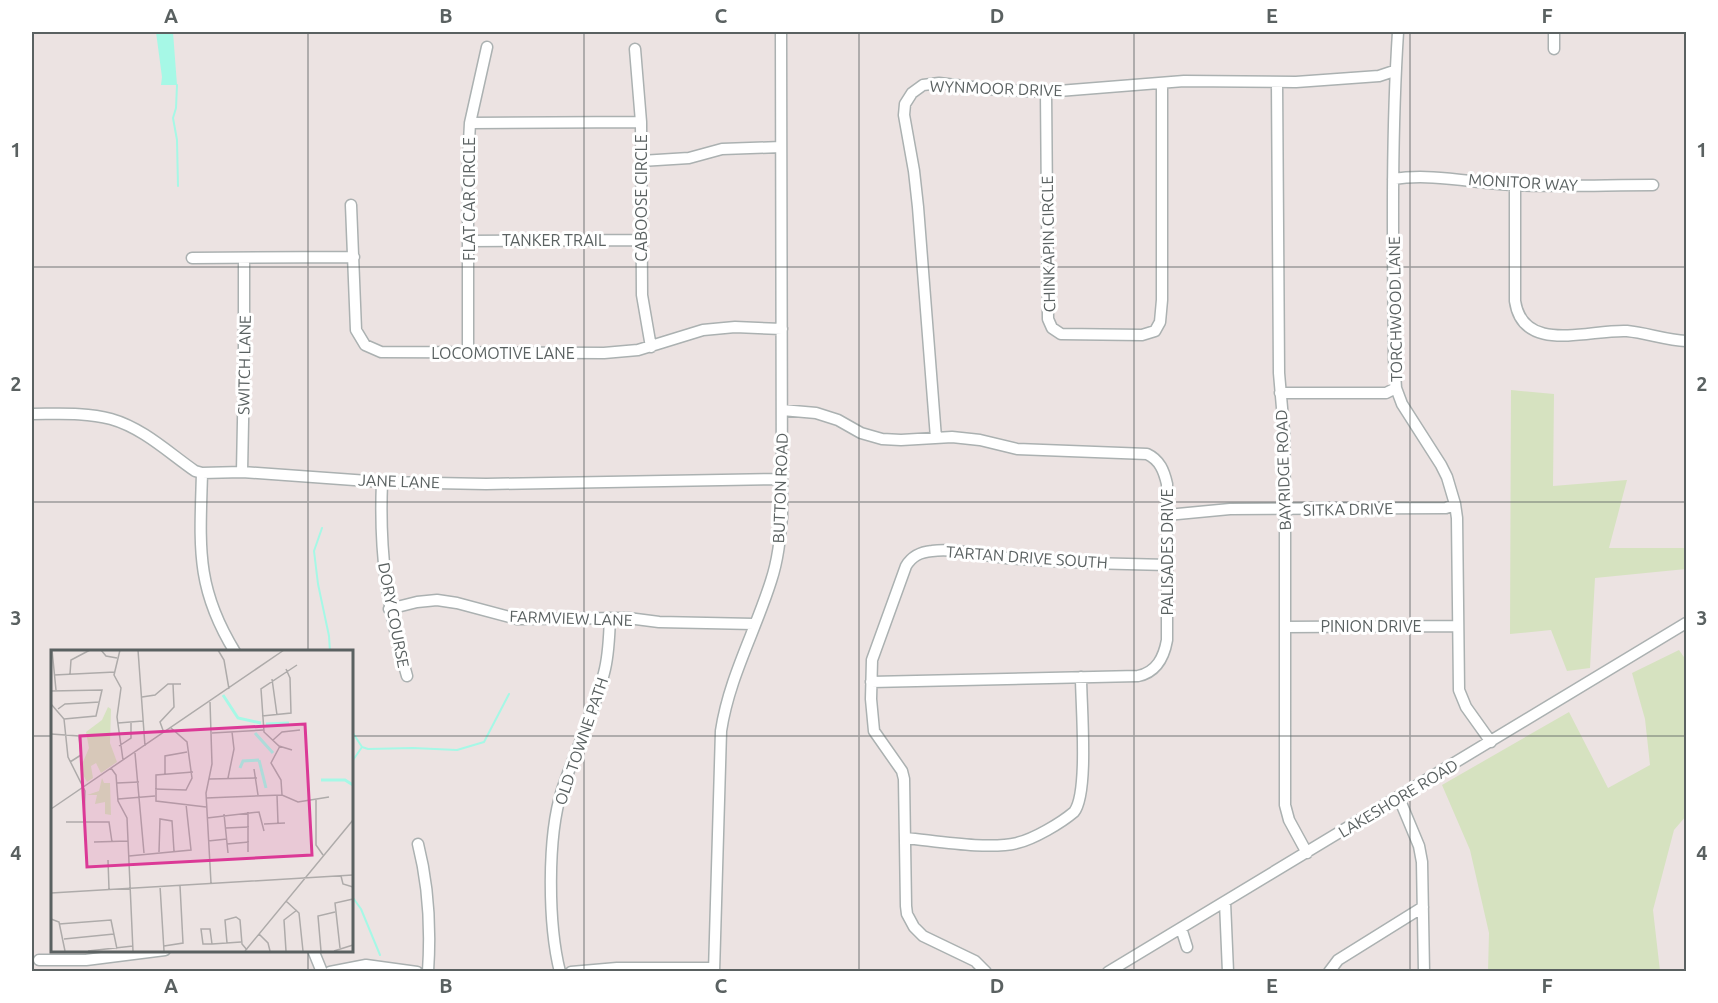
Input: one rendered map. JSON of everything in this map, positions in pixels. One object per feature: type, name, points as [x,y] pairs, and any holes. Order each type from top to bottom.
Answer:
[{"type":"street","name":"BUTTON ROAD","points":[[714,970],[722,731],[725,704],[771,583],[777,560],[782,517],[781,32]]},
{"type":"street","name":"TORCHWOOD LANE","points":[[1398,32],[1394,71],[1393,179],[1396,388],[1402,404],[1444,471],[1455,504],[1459,690],[1466,707],[1491,742]]},
{"type":"street","points":[[1554,32],[1554,49]]},
{"type":"street","name":"FLAT CAR CIRCLE","points":[[468,353],[470,123],[487,47]]},
{"type":"street","name":"CABOOSE CIRCLE","points":[[635,49],[641,122],[642,295],[651,347]]},
{"type":"street","name":"WYNMOOR DRIVE","points":[[936,438],[918,207],[914,171],[904,125],[905,104],[917,89],[939,83],[1046,92],[1162,83],[1278,82],[1379,76],[1394,71]]},
{"type":"street","name":"BAYRIDGE ROAD","points":[[1278,82],[1280,393],[1284,431],[1285,510],[1285,805],[1289,820],[1307,853]]},
{"type":"street","name":"CHINKAPIN CIRCLE","points":[[1046,92],[1048,319],[1052,328],[1061,334],[1142,335],[1155,331],[1160,322],[1162,300],[1162,83]]},
{"type":"street","points":[[470,123],[641,122]]},
{"type":"street","points":[[641,161],[689,158],[722,149],[781,147]]},
{"type":"street","name":"MONITOR WAY","points":[[1393,179],[1450,178],[1515,185],[1653,185]]},
{"type":"street","points":[[1515,185],[1515,300],[1520,317],[1529,328],[1544,335],[1604,331],[1629,332],[1655,338],[1686,341]]},
{"type":"street","name":"LOCOMOTIVE LANE","points":[[351,205],[356,330],[365,345],[381,352],[604,353],[651,347],[703,330],[735,327],[782,329]]},
{"type":"street","name":"TANKER TRAIL","points":[[468,241],[640,240]]},
{"type":"street","points":[[192,258],[354,257]]},
{"type":"street","name":"SWITCH LANE","points":[[242,472],[244,258]]},
{"type":"street","points":[[1280,393],[1386,393],[1396,388]]},
{"type":"street","name":"PALISADES DRIVE","points":[[782,410],[816,413],[838,420],[861,433],[882,439],[901,441],[936,438],[980,440],[1017,449],[1147,454],[1159,462],[1166,476],[1167,640],[1165,653],[1151,672],[1138,676],[871,682]]},
{"type":"street","points":[[32,414],[80,414],[112,419],[142,433],[195,471],[202,473],[201,561],[214,611],[234,650]]},
{"type":"street","name":"JANE LANE","points":[[202,473],[242,472],[382,482],[486,484],[782,479]]},
{"type":"street","name":"DORY COURSE","points":[[382,482],[382,555],[389,609],[407,676]]},
{"type":"street","name":"SITKA DRIVE","points":[[1167,515],[1230,509],[1446,508],[1455,504]]},
{"type":"street","name":"TARTAN DRIVE SOUTH","points":[[871,682],[872,660],[878,639],[906,566],[915,555],[945,550],[988,557],[1067,563],[1168,565]]},
{"type":"street","name":"FARMVIEW LANE","points":[[389,609],[437,600],[517,619],[610,618],[754,624]]},
{"type":"street","name":"OLD TOWNE PATH","points":[[560,972],[554,947],[552,922],[553,837],[562,791],[605,672],[610,618]]},
{"type":"street","name":"LAKESHORE ROAD","points":[[1108,972],[1686,623]]},
{"type":"street","name":"PINION DRIVE","points":[[1285,627],[1457,626]]},
{"type":"street","points":[[906,838],[990,845],[1016,844],[1074,812],[1078,807],[1083,788],[1081,677]]},
{"type":"street","points":[[871,682],[874,731],[902,771],[904,779],[906,906],[914,927],[923,936],[975,961],[986,972]]},
{"type":"street","points":[[1399,798],[1419,846],[1422,862],[1424,972]]},
{"type":"street","points":[[418,844],[424,868],[430,916],[428,972]]},
{"type":"street","points":[[1225,902],[1228,972]]},
{"type":"street","points":[[1329,972],[1338,960],[1423,907]]},
{"type":"street","points":[[1181,928],[1187,947]]},
{"type":"street","points":[[39,960],[86,960],[156,952]]},
{"type":"street","points":[[313,952],[322,972]]},
{"type":"street","points":[[330,972],[366,965],[417,972]]},
{"type":"street","points":[[571,972],[617,968],[714,970]]},
{"type":"shaded area","points":[[156,32],[173,32],[177,85],[161,85]]},
{"type":"shaded area","points":[[1511,390],[1554,394],[1553,486],[1627,480],[1609,548],[1684,548],[1686,569],[1595,578],[1590,668],[1567,671],[1551,630],[1510,634]]},
{"type":"shaded area","points":[[1679,650],[1686,660],[1686,816],[1674,830],[1653,910],[1660,971],[1488,971],[1489,933],[1470,850],[1442,785],[1569,712],[1608,788],[1650,765],[1645,719],[1632,673]]},
{"type":"waterway","points":[[177,85],[173,118],[177,140],[178,186]]},
{"type":"waterway","points":[[322,528],[314,551],[330,650]]},
{"type":"waterway","points":[[352,732],[362,747],[368,749],[457,750],[484,742],[509,694]]},
{"type":"waterway","points":[[352,762],[362,747]]},
{"type":"waterway","points":[[352,896],[361,909],[380,955]]}]
